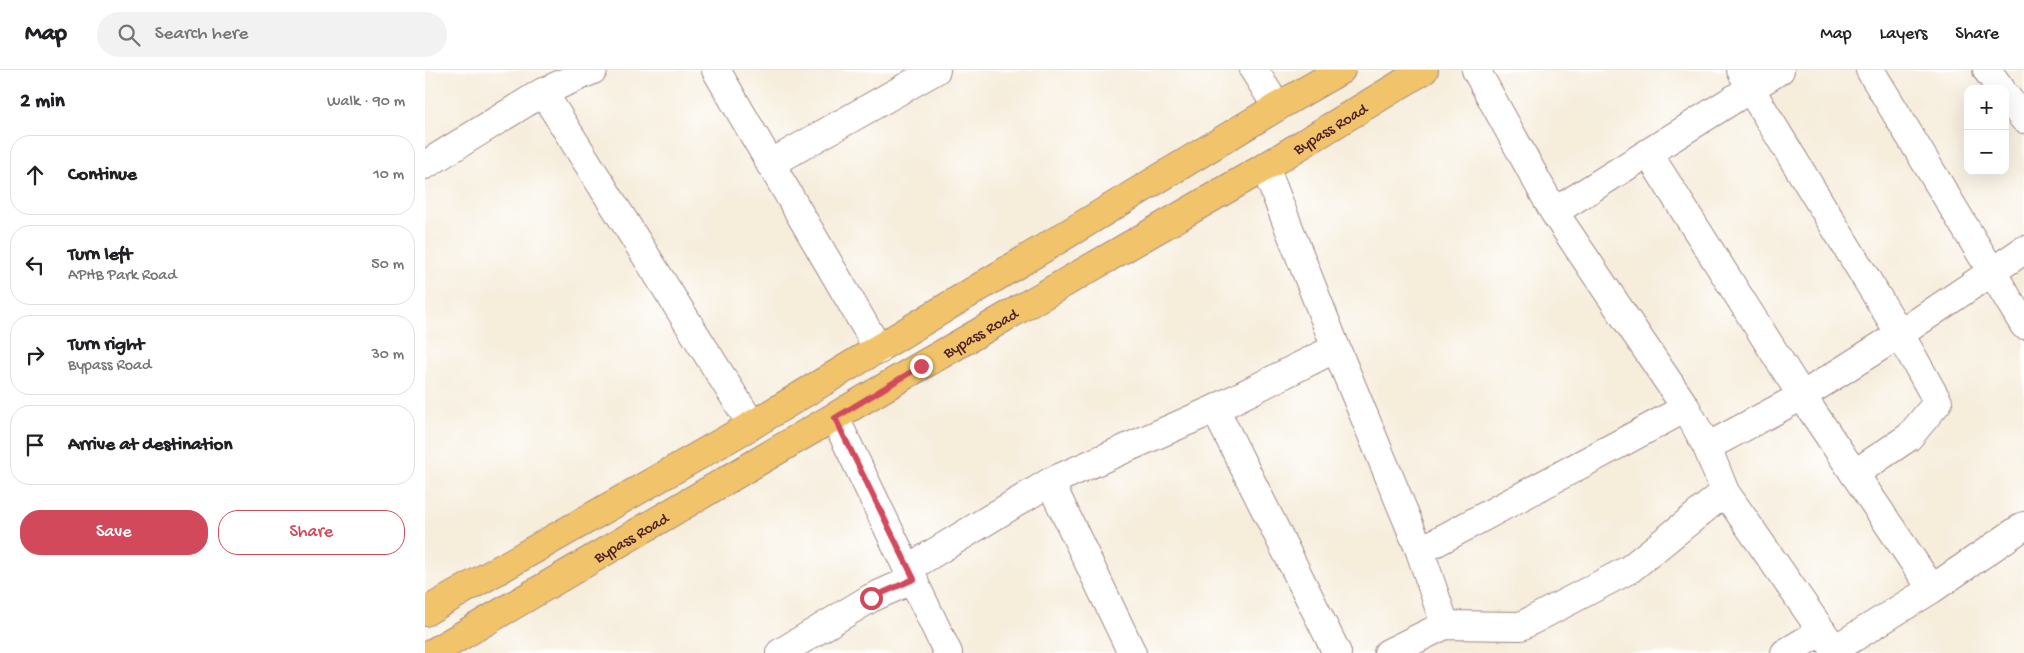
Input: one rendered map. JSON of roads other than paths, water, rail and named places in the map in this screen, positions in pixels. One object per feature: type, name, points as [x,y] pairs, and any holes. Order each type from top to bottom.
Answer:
[{"type":"main road","points":[[425,612],[752,426],[1341,70]]},
{"type":"main road","name":"Bypass Road","points":[[434,653],[921,366],[1265,168],[1424,70]]},
{"type":"street","points":[[425,165],[543,92],[593,70]]},
{"type":"street","points":[[717,70],[879,350]]},
{"type":"street","points":[[770,164],[936,70]]},
{"type":"street","points":[[1254,70],[1277,107]]},
{"type":"street","points":[[1476,70],[1554,212],[1685,408],[1707,446],[1725,492],[1831,644]]},
{"type":"street","points":[[1554,212],[1648,154],[1746,80],[1780,70]]},
{"type":"street","points":[[1869,70],[2024,325]]},
{"type":"street","points":[[1987,70],[1998,85]]},
{"type":"street","points":[[1746,80],[1900,334],[1938,402],[1909,437],[1854,474]]},
{"type":"street","points":[[543,92],[752,426]]},
{"type":"street","points":[[2009,99],[2024,119]]},
{"type":"street","points":[[1648,154],[1802,396],[1932,589]]},
{"type":"street","points":[[1265,168],[1336,348],[1420,551],[1445,625]]},
{"type":"street","points":[[1707,446],[1802,396],[1900,334],[2024,250]]},
{"type":"street","points":[[780,653],[912,573],[1050,482],[1215,409],[1336,348]]},
{"type":"street","points":[[1420,551],[1685,408]]},
{"type":"street","points":[[1215,409],[1337,653]]},
{"type":"street","points":[[835,418],[912,573],[949,653]]},
{"type":"street","points":[[1050,482],[1132,653]]},
{"type":"street","points":[[1388,653],[1445,625],[1521,626],[1630,569],[1725,492]]},
{"type":"street","points":[[1785,653],[1831,644],[1932,589],[2024,526]]}]
